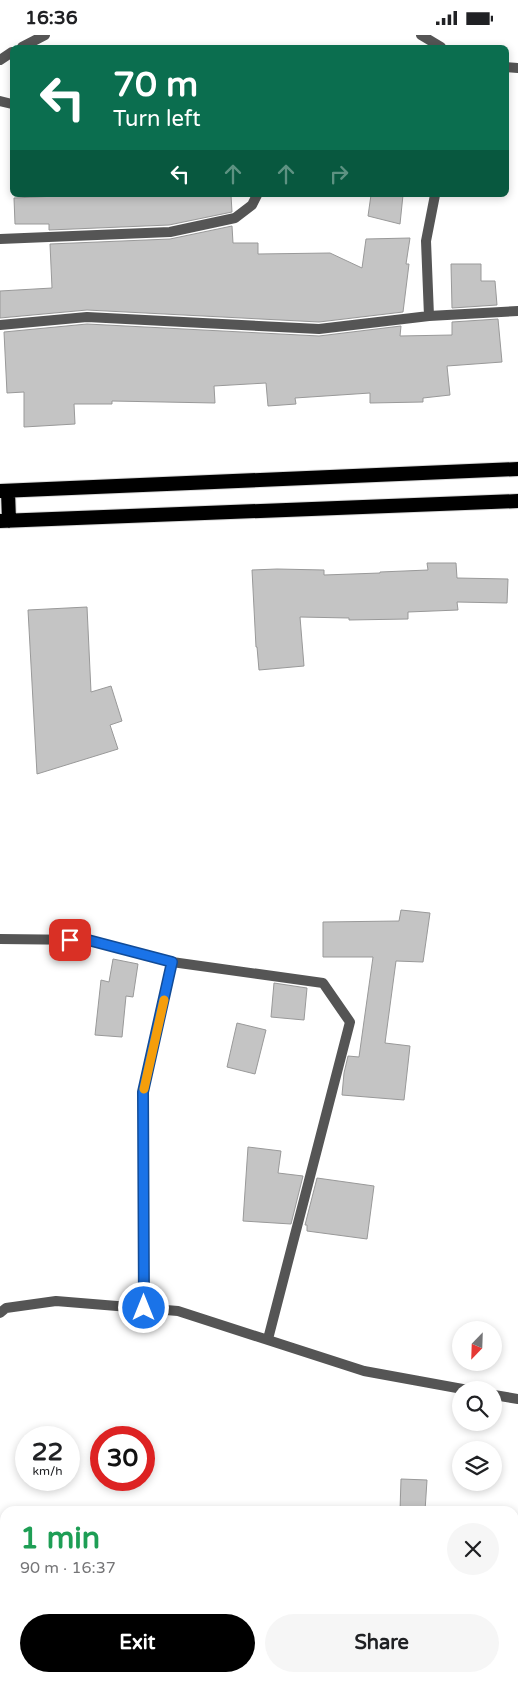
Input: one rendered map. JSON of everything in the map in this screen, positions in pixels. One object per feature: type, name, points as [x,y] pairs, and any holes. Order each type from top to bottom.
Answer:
[{"type":"highway","points":[[518,469],[4,491],[5,521],[518,501]]},
{"type":"street","points":[[26,45],[45,35]]},
{"type":"street","points":[[0,239],[170,232],[235,217],[252,205],[256,197]]},
{"type":"street","points":[[429,316],[426,241],[435,197]]},
{"type":"street","points":[[0,325],[87,317],[319,329],[429,316],[518,311]]},
{"type":"street","points":[[0,939],[88,940],[172,962],[323,983],[350,1022],[268,1339]]},
{"type":"street","points":[[144,1308],[143,1092],[172,962]]},
{"type":"street","points":[[0,1313],[6,1309],[56,1301],[178,1311],[364,1371],[452,1387]]},
{"type":"street","points":[[502,1396],[518,1399]]},
{"type":"building","points":[[231,197],[232,212],[169,225],[49,230],[49,224],[15,224],[14,198]]},
{"type":"building","points":[[371,197],[403,197],[400,224],[368,216]]},
{"type":"building","points":[[232,226],[233,243],[258,243],[258,254],[330,253],[362,268],[366,239],[410,238],[406,264],[409,264],[403,312],[319,322],[87,310],[0,318],[0,291],[52,288],[50,244],[170,239]]},
{"type":"building","points":[[451,264],[481,264],[481,281],[495,281],[497,305],[452,308]]},
{"type":"building","points":[[498,319],[502,362],[447,366],[450,395],[423,398],[423,402],[370,403],[370,393],[295,398],[296,404],[268,406],[266,383],[214,386],[215,403],[112,401],[112,404],[74,404],[75,424],[24,427],[24,392],[7,393],[4,332],[87,324],[319,336],[401,326],[400,336],[452,335],[452,322]]},
{"type":"building","points":[[427,563],[456,563],[457,578],[508,579],[507,603],[457,602],[458,610],[408,612],[408,619],[349,620],[349,618],[300,617],[304,666],[259,670],[252,570],[324,570],[324,575],[380,573],[428,570]]},
{"type":"building","points":[[87,607],[91,692],[111,686],[122,721],[110,725],[118,749],[37,774],[28,610]]},
{"type":"building","points":[[401,910],[430,913],[423,962],[396,961],[385,1043],[410,1046],[404,1100],[342,1095],[348,1056],[359,1057],[373,957],[323,957],[323,922],[399,921]]},
{"type":"building","points":[[113,959],[138,964],[133,997],[126,996],[122,1037],[95,1035],[101,980],[109,982]]},
{"type":"building","points":[[274,983],[307,988],[304,1020],[271,1017]]},
{"type":"building","points":[[237,1023],[266,1030],[255,1074],[227,1067]]},
{"type":"building","points":[[248,1147],[281,1151],[278,1173],[303,1176],[291,1224],[243,1221]]},
{"type":"building","points":[[317,1178],[374,1186],[367,1239],[307,1231],[307,1225],[305,1225]]},
{"type":"building","points":[[401,1479],[427,1480],[425,1506],[400,1506]]},
{"type":"slow traffic","points":[[144,1089],[164,1000]]},
{"type":"route","points":[[70,940],[88,940],[172,962],[143,1092],[144,1308]]}]
